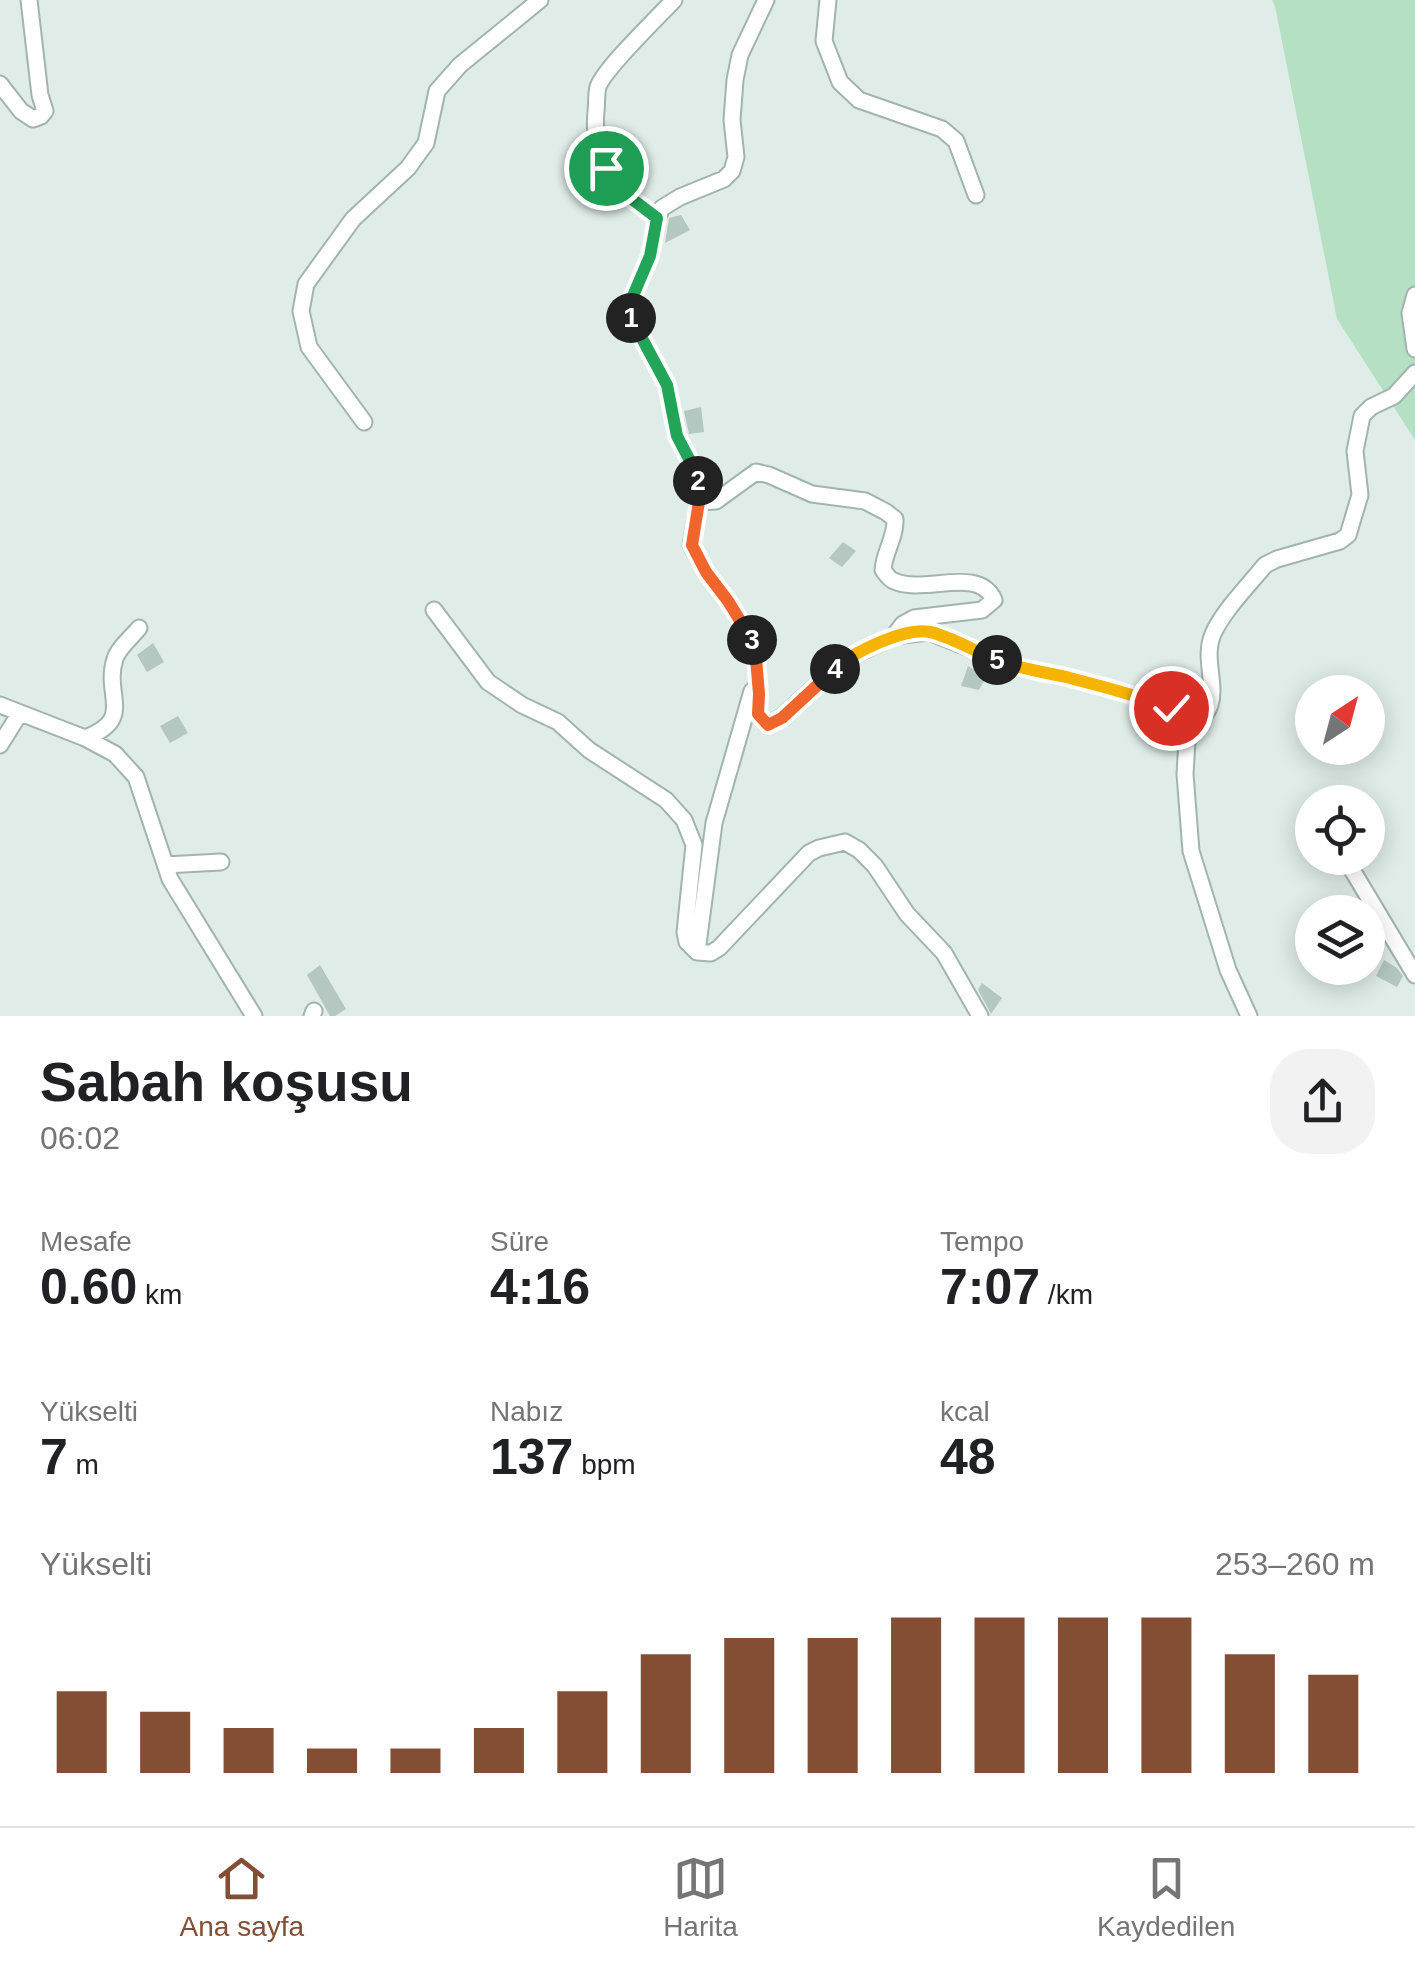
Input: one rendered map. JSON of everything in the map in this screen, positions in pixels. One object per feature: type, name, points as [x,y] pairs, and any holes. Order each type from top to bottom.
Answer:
[{"type":"street","points":[[0,84],[21,110],[33,119],[42,116],[45,110],[29,0]]},
{"type":"street","points":[[364,422],[309,347],[300,311],[306,284],[353,219],[408,168],[426,143],[437,91],[460,66],[540,0]]},
{"type":"street","points":[[657,218],[624,193],[606,168],[594,131],[598,87],[674,0]]},
{"type":"street","points":[[766,0],[740,55],[734,80],[732,120],[736,156],[732,170],[724,179],[662,208],[650,256],[630,303],[631,319],[667,385],[677,436],[698,476],[699,502],[692,545],[755,646],[758,714],[768,725],[782,718],[844,661],[894,636],[928,632],[1016,667],[1171,708],[1180,719],[1187,740],[1185,774],[1191,850],[1228,970],[1249,1016]]},
{"type":"street","points":[[828,0],[824,40],[840,82],[859,100],[942,129],[956,141],[976,194]]},
{"type":"street","points":[[1415,295],[1410,312],[1415,349]]},
{"type":"street","points":[[1183,730],[1206,714],[1214,690],[1209,645],[1215,630],[1265,565],[1348,536],[1360,496],[1354,451],[1362,416],[1394,396],[1415,373]]},
{"type":"street","points":[[699,502],[716,501],[756,472],[812,494],[865,501],[895,520],[896,530],[884,557],[883,570],[892,581],[975,581],[989,589],[994,600],[982,610],[914,618],[894,636]]},
{"type":"street","points":[[434,610],[488,682],[558,722],[589,750],[666,800],[684,820],[694,845],[686,932],[687,942],[697,952],[710,953],[719,948],[809,853],[845,842],[875,866],[908,914],[944,952],[980,1016]]},
{"type":"street","points":[[85,738],[103,731],[114,718],[115,656],[139,628]]},
{"type":"street","points":[[697,952],[714,823],[757,672]]},
{"type":"street","points":[[0,706],[85,738],[115,754],[136,777],[170,879],[254,1016]]},
{"type":"street","points":[[0,745],[20,713]]},
{"type":"street","points":[[165,865],[221,862]]},
{"type":"street","points":[[1355,875],[1415,975]]},
{"type":"green space","points":[[1272,0],[1415,0],[1415,440],[1337,319]]},
{"type":"building","points":[[681,215],[690,230],[665,243],[669,218]]},
{"type":"building","points":[[701,407],[704,432],[689,434],[684,411]]},
{"type":"building","points":[[843,542],[856,551],[842,567],[829,558]]},
{"type":"building","points":[[153,643],[164,662],[147,672],[137,655]]},
{"type":"building","points":[[968,666],[986,677],[979,690],[961,686]]},
{"type":"building","points":[[178,716],[188,733],[170,743],[160,726]]},
{"type":"building","points":[[1385,961],[1403,976],[1397,987],[1385,981]]},
{"type":"building","points":[[320,965],[346,1009],[335,1016],[330,1016],[307,975]]},
{"type":"building","points":[[982,983],[1002,998],[991,1014],[978,990]]},
{"type":"route","points":[[606,168],[624,193],[657,218],[650,256],[630,303],[631,319],[667,385],[677,436],[698,476],[699,502],[692,545],[755,646],[758,714],[768,725],[782,718],[844,661],[894,636],[928,632],[1016,667],[1171,708]]}]
